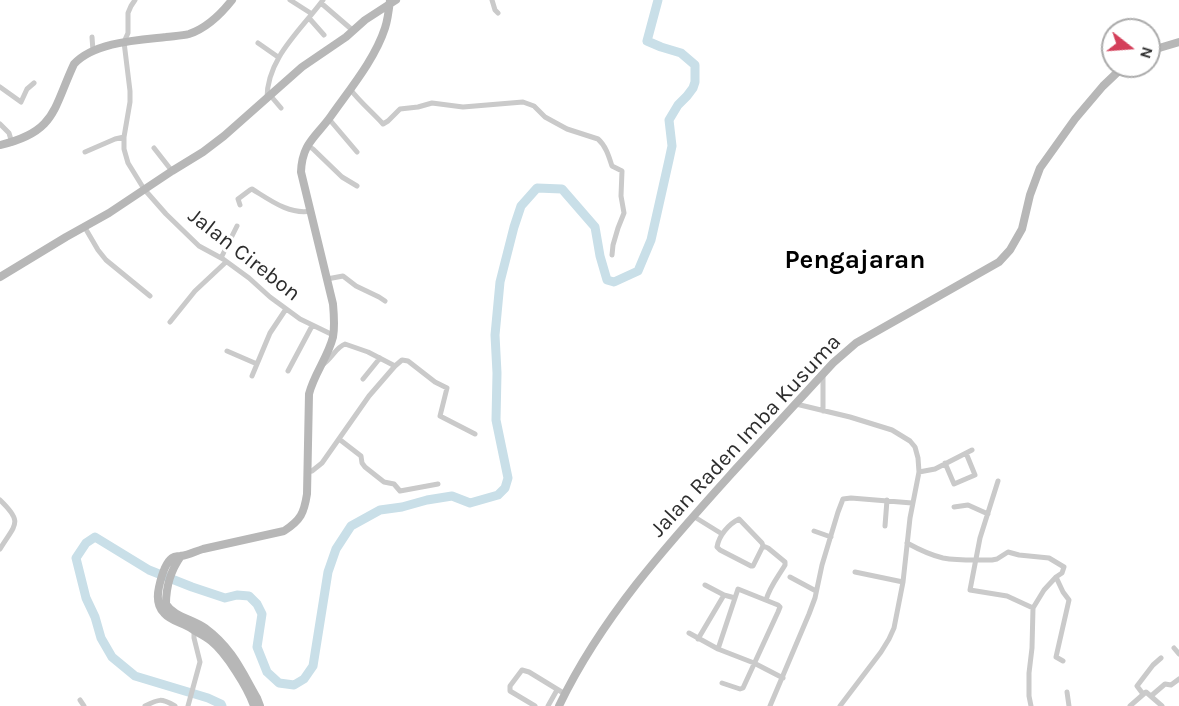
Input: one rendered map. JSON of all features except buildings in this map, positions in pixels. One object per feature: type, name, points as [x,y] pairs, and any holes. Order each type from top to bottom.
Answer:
[{"type":"street","points":[[85,152],[124,137],[130,91],[124,42],[128,33],[128,14],[135,0]]},
{"type":"street","points":[[290,0],[310,16],[324,34]]},
{"type":"street","points":[[492,0],[498,13]]},
{"type":"street","points":[[0,146],[30,135],[49,120],[74,64],[79,59],[93,51],[124,42],[188,34],[206,25],[229,1]]},
{"type":"street","points":[[281,108],[268,96],[268,80],[278,57],[322,1],[350,28]]},
{"type":"street","points":[[254,706],[249,693],[219,648],[212,641],[162,612],[158,599],[173,558],[206,548],[284,531],[301,517],[307,472],[309,394],[329,347],[335,322],[333,304],[301,172],[303,154],[307,145],[350,89],[378,45],[386,26],[392,1]]},
{"type":"street","points":[[0,278],[109,213],[203,152],[302,67],[346,37],[392,1]]},
{"type":"street","points":[[92,37],[93,51]]},
{"type":"street","points":[[1161,47],[1179,42]]},
{"type":"street","points":[[258,43],[278,57]]},
{"type":"street","name":"Jalan Raden Imba Kusuma","points":[[559,706],[561,692],[630,591],[693,516],[823,374],[856,343],[999,262],[1010,250],[1022,229],[1030,195],[1040,168],[1075,119],[1111,78]]},
{"type":"street","points":[[0,87],[21,102],[27,89],[34,83]]},
{"type":"street","points":[[350,89],[382,124],[400,109],[432,103],[463,107],[523,102],[534,106],[545,117],[567,129],[598,139],[602,142],[612,166],[622,171],[621,196],[624,213],[612,255]]},
{"type":"street","points":[[329,119],[357,152]]},
{"type":"street","points":[[0,124],[9,133],[12,143]]},
{"type":"street","name":"Jalan Cirebon","points":[[124,137],[124,149],[128,163],[144,189],[199,246],[249,278],[286,309],[312,326],[333,335]]},
{"type":"street","points":[[307,145],[342,177],[357,186]]},
{"type":"street","points":[[154,148],[172,171]]},
{"type":"street","points":[[240,205],[238,200],[252,189],[281,207],[311,211]]},
{"type":"street","points":[[84,226],[106,260],[150,296]]},
{"type":"street","points":[[170,322],[224,260],[237,226]]},
{"type":"street","points":[[327,279],[343,276],[356,286],[385,301]]},
{"type":"street","points":[[252,376],[270,333],[286,309]]},
{"type":"street","points":[[288,371],[312,326]]},
{"type":"street","points":[[320,365],[329,360],[342,344],[368,352],[395,366]]},
{"type":"street","points":[[226,351],[258,364]]},
{"type":"street","points":[[363,379],[380,358]]},
{"type":"street","points":[[307,472],[312,471],[322,462],[369,396],[402,360],[408,361],[435,382],[446,387],[440,416],[474,434]]},
{"type":"street","points":[[823,374],[823,411]]},
{"type":"street","points":[[796,404],[880,426],[905,436],[915,447],[918,458],[919,472],[912,503],[903,582],[894,628],[889,639],[840,706]]},
{"type":"street","points":[[339,439],[361,456],[365,467],[384,482],[394,484],[400,491],[438,484]]},
{"type":"street","points":[[919,472],[935,469],[945,463],[969,452],[975,475],[954,484],[945,463]]},
{"type":"street","points":[[998,481],[975,560],[970,590],[1007,596],[1033,608]]},
{"type":"street","points":[[771,706],[809,614],[840,503],[843,499],[851,498],[912,503]]},
{"type":"street","points":[[0,500],[16,518],[15,524],[0,549]]},
{"type":"street","points":[[885,526],[887,500]]},
{"type":"street","points":[[954,507],[968,505],[988,514]]},
{"type":"street","points":[[693,516],[722,534]]},
{"type":"street","points":[[764,546],[753,566],[717,547],[722,534],[739,519],[764,546],[785,562],[776,581],[770,586],[766,600]]},
{"type":"street","points":[[814,531],[831,537]]},
{"type":"street","points":[[907,543],[942,557],[997,559],[1008,552],[1049,558],[1064,567],[1062,573],[1044,590],[1033,608],[1029,673],[1031,706]]},
{"type":"street","points":[[855,572],[903,582]]},
{"type":"street","points":[[790,577],[816,591]]},
{"type":"street","points":[[1056,577],[1069,600],[1056,657],[1063,661]]},
{"type":"street","points":[[705,585],[735,598]]},
{"type":"street","points":[[163,588],[169,609],[203,626],[230,651],[260,706]]},
{"type":"street","points":[[718,649],[737,591],[740,590],[780,607],[743,688],[722,683]]},
{"type":"street","points":[[698,639],[724,595]]},
{"type":"street","points":[[188,705],[200,662],[194,630]]},
{"type":"street","points":[[689,633],[718,649],[754,663],[783,678]]},
{"type":"street","points":[[1174,648],[1179,654]]},
{"type":"street","points":[[1143,694],[1137,686],[1161,658]]},
{"type":"street","points":[[535,706],[510,691],[510,687],[522,670],[561,692],[548,706]]},
{"type":"street","points":[[1151,696],[1165,684],[1171,685],[1179,679]]},
{"type":"street","points":[[1067,692],[1069,706]]},
{"type":"street","points":[[1130,706],[1146,692],[1162,706]]},
{"type":"street","points":[[145,706],[162,700],[175,706]]},
{"type":"waterway","points":[[222,706],[208,698],[135,676],[112,657],[101,638],[86,598],[76,558],[86,543],[95,537],[149,570],[192,587],[225,598],[237,595],[249,596],[257,604],[262,614],[257,647],[267,672],[279,683],[294,685],[304,679],[313,666],[328,572],[336,549],[351,526],[380,510],[427,500],[452,496],[470,503],[498,495],[505,488],[508,478],[496,420],[495,335],[500,282],[514,227],[521,206],[537,188],[562,189],[595,227],[607,280],[614,282],[638,271],[651,240],[672,146],[669,120],[695,82],[695,65],[681,53],[647,41],[658,0]]},
{"type":"district","name":"Pengajaran","points":[[855,261]]}]
